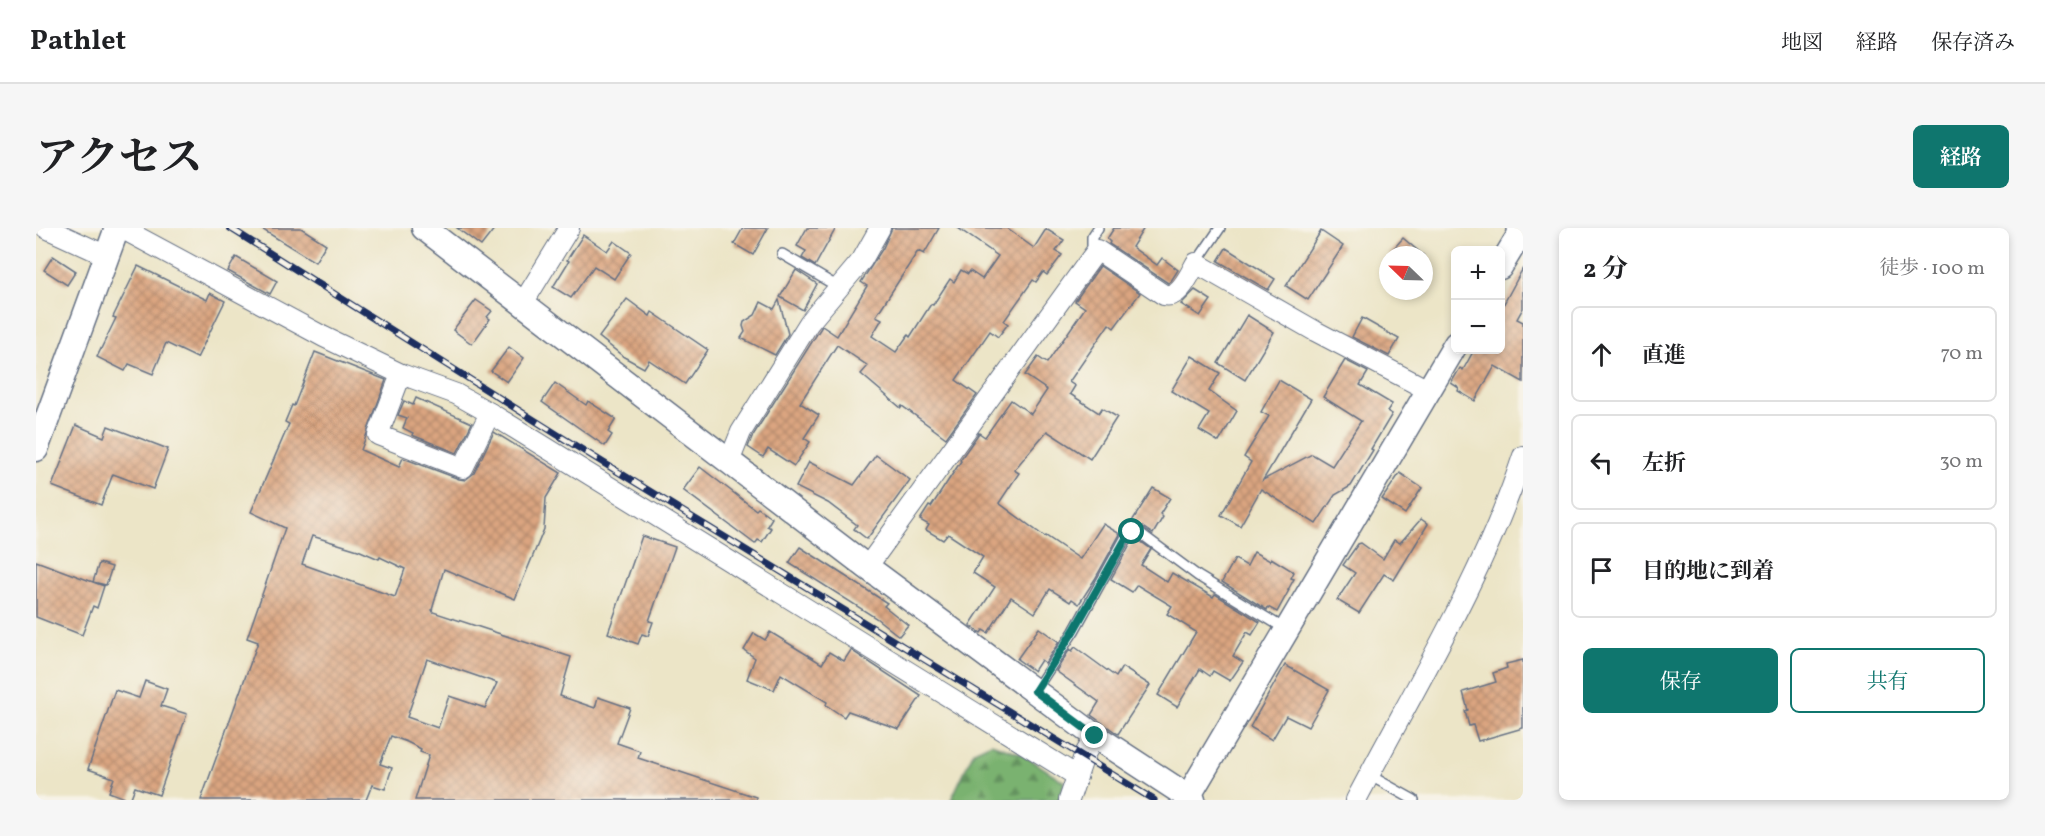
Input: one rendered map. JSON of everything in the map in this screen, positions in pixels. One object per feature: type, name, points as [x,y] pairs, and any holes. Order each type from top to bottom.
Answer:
[{"type":"street","points":[[46,228],[107,256]]},
{"type":"street","points":[[36,449],[119,228],[302,326],[401,374],[456,394],[490,413],[1077,776]]},
{"type":"street","points":[[424,228],[867,567],[1095,736],[1191,799],[1451,351]]},
{"type":"street","points":[[523,303],[569,228]]},
{"type":"street","points":[[729,462],[741,432],[757,404],[809,324],[862,260],[880,228]]},
{"type":"street","points":[[1505,258],[1522,229]]},
{"type":"street","points":[[867,567],[1097,250],[1164,295],[1170,296],[1177,293],[1196,263],[1315,331],[1428,390]]},
{"type":"street","points":[[401,374],[378,435],[463,468],[490,413]]},
{"type":"street","points":[[1356,800],[1481,564],[1523,456]]},
{"type":"street","points":[[1069,800],[1084,756],[1095,736]]},
{"type":"lane","points":[[1097,250],[1092,245],[1092,237],[1098,228]]},
{"type":"lane","points":[[1196,263],[1220,228]]},
{"type":"lane","points":[[782,254],[840,288]]},
{"type":"lane","points":[[1035,691],[1074,630],[1128,535],[1132,532],[1140,534],[1198,576],[1287,630]]},
{"type":"lane","points":[[1369,775],[1414,800]]},
{"type":"green space","points":[[991,743],[1022,754],[1065,782],[1059,800],[951,800],[974,751]]},
{"type":"building","points":[[260,228],[301,228],[326,244],[315,262]]},
{"type":"building","points":[[457,228],[495,228],[481,246]]},
{"type":"building","points":[[743,228],[768,228],[753,255],[734,244]]},
{"type":"building","points":[[807,228],[836,228],[815,266],[802,258],[806,251],[797,246]]},
{"type":"building","points":[[892,228],[939,228],[924,254],[918,251],[876,316],[882,319],[872,336],[896,352],[908,335],[910,337],[950,279],[954,282],[961,270],[968,274],[970,271],[982,279],[998,256],[958,228],[1006,228],[1034,248],[1046,229],[1064,240],[1056,251],[1062,255],[1047,275],[1043,272],[1036,282],[1033,280],[1004,321],[1008,324],[998,337],[990,331],[956,380],[977,395],[946,438],[902,406],[901,408],[861,374],[868,366],[837,345],[800,403],[819,415],[804,438],[810,442],[794,466],[768,449],[763,457],[748,447],[752,437],[822,326],[837,336],[867,286],[861,282],[883,248]]},
{"type":"building","points":[[1114,228],[1144,228],[1132,247],[1157,265],[1162,258],[1178,270],[1171,281],[1168,283],[1109,244],[1107,239]]},
{"type":"building","points":[[1321,231],[1343,246],[1308,300],[1286,286]]},
{"type":"building","points":[[583,235],[607,251],[614,241],[631,253],[614,279],[594,266],[571,298],[553,287]]},
{"type":"building","points":[[1403,238],[1412,246],[1396,246]]},
{"type":"building","points":[[1226,248],[1275,279],[1268,290],[1218,261]]},
{"type":"building","points":[[53,256],[76,271],[67,285],[44,270]]},
{"type":"building","points":[[236,257],[277,281],[270,294],[228,271]]},
{"type":"building","points":[[138,266],[207,300],[210,293],[225,301],[197,358],[166,343],[153,374],[129,364],[125,371],[97,357],[116,318],[113,317]]},
{"type":"building","points":[[1100,266],[1140,293],[1114,328],[1109,324],[1069,382],[1075,386],[1070,394],[1099,413],[1102,408],[1117,417],[1090,459],[1047,431],[1014,470],[1019,473],[999,503],[1045,537],[1080,559],[1103,524],[1120,534],[1079,604],[1072,599],[1070,602],[1050,589],[1035,613],[1011,597],[988,633],[983,630],[981,633],[970,625],[995,587],[973,573],[983,557],[948,534],[943,540],[926,530],[929,525],[920,520],[929,506],[931,507],[979,433],[985,437],[1011,400],[1031,414],[1047,390],[1025,375],[1038,357],[1047,363],[1085,308],[1075,301]]},
{"type":"building","points":[[1523,268],[1523,308],[1517,319],[1523,322],[1523,382],[1495,366],[1475,401],[1458,391],[1459,388],[1451,383],[1460,368],[1463,370],[1472,354],[1505,354],[1505,302]]},
{"type":"building","points":[[796,270],[817,284],[803,310],[780,297]]},
{"type":"building","points":[[1195,290],[1211,300],[1200,316],[1181,304]]},
{"type":"building","points":[[627,299],[650,316],[652,312],[708,350],[685,384],[649,360],[644,368],[624,357],[599,337]]},
{"type":"building","points":[[476,300],[492,311],[487,317],[490,319],[472,344],[453,330]]},
{"type":"building","points":[[779,300],[788,334],[775,355],[741,338],[745,332],[744,322],[755,315],[761,302],[774,309]]},
{"type":"building","points":[[1247,315],[1274,332],[1245,380],[1218,363]]},
{"type":"building","points":[[1362,318],[1399,339],[1389,356],[1352,337]]},
{"type":"building","points":[[509,347],[524,358],[507,382],[491,371]]},
{"type":"building","points":[[315,352],[386,380],[361,450],[399,467],[403,458],[465,480],[474,473],[494,432],[561,473],[546,498],[544,529],[515,599],[444,569],[433,612],[571,657],[560,696],[595,708],[598,697],[630,708],[617,743],[640,751],[638,758],[756,797],[756,800],[415,800],[429,755],[391,736],[380,764],[392,768],[385,789],[372,785],[366,800],[201,800],[258,642],[247,638],[285,528],[251,512],[289,424],[285,422],[292,405],[294,406]],"holes":[[[312,536],[379,559],[380,557],[405,569],[395,597],[302,564]],[[427,659],[497,683],[485,708],[449,696],[438,728],[407,717]]]},
{"type":"building","points":[[1192,356],[1220,373],[1209,391],[1237,411],[1219,442],[1199,430],[1209,414],[1171,391]]},
{"type":"building","points":[[1345,360],[1368,372],[1360,385],[1392,404],[1387,411],[1392,414],[1351,486],[1335,495],[1316,524],[1261,489],[1240,526],[1221,515],[1251,462],[1244,457],[1269,416],[1261,412],[1279,380],[1311,399],[1263,480],[1312,454],[1332,466],[1361,421],[1323,397]]},
{"type":"building","points":[[555,383],[586,405],[588,401],[616,419],[608,432],[612,435],[605,446],[542,402]]},
{"type":"building","points":[[416,398],[472,423],[457,453],[412,435],[413,433],[403,428],[407,418],[398,415],[404,401],[413,405]]},
{"type":"building","points":[[76,425],[104,437],[108,426],[168,449],[153,489],[113,474],[101,505],[52,486]]},
{"type":"building","points":[[876,455],[910,480],[867,539],[854,529],[857,525],[828,503],[796,487],[809,462],[854,485]]},
{"type":"building","points":[[700,467],[756,510],[758,508],[772,518],[767,526],[771,528],[762,542],[758,540],[755,544],[683,490]]},
{"type":"building","points":[[1400,473],[1422,488],[1405,514],[1382,499]]},
{"type":"building","points":[[1153,488],[1170,498],[1160,514],[1163,517],[1153,534],[1141,526],[1129,526]]},
{"type":"building","points":[[1421,519],[1428,524],[1394,580],[1384,574],[1359,613],[1337,600],[1355,573],[1343,565],[1358,544],[1361,543],[1383,559],[1394,540],[1400,543]]},
{"type":"building","points":[[642,536],[675,547],[649,621],[653,622],[648,636],[642,634],[638,644],[608,633]]},
{"type":"building","points":[[1133,539],[1137,539],[1151,549],[1141,565],[1167,582],[1172,573],[1213,597],[1215,594],[1260,622],[1252,635],[1247,632],[1233,656],[1243,662],[1230,681],[1213,671],[1210,676],[1200,669],[1177,707],[1158,695],[1196,632],[1167,614],[1172,606],[1137,585],[1132,592],[1111,579]]},
{"type":"building","points":[[800,547],[887,603],[884,606],[908,625],[899,636],[876,618],[789,563]]},
{"type":"building","points":[[1254,552],[1270,561],[1271,558],[1294,572],[1291,578],[1294,579],[1277,612],[1268,607],[1267,610],[1222,582],[1235,559],[1247,566]]},
{"type":"building","points":[[36,561],[104,586],[97,608],[93,606],[82,635],[36,617]]},
{"type":"building","points":[[99,563],[112,567],[106,585],[93,582]]},
{"type":"building","points":[[1039,628],[1059,642],[1045,663],[1041,660],[1034,671],[1017,659]]},
{"type":"building","points":[[770,632],[822,664],[829,652],[844,661],[851,650],[921,696],[899,729],[848,711],[844,717],[826,705],[827,702],[781,674],[774,690],[747,679],[755,658],[744,650],[754,633],[765,640]]},
{"type":"building","points":[[1075,647],[1116,677],[1122,667],[1150,685],[1118,734],[1091,715],[1099,702],[1056,671],[1070,649],[1072,651]]},
{"type":"building","points":[[1523,660],[1523,728],[1478,741],[1473,725],[1469,726],[1463,692],[1496,682],[1493,673],[1507,668],[1506,664]]},
{"type":"building","points":[[1285,665],[1329,690],[1308,727],[1286,716],[1272,740],[1250,727]]},
{"type":"building","points":[[145,681],[167,689],[161,706],[187,714],[159,795],[135,787],[130,800],[109,792],[114,778],[88,769],[115,690],[139,698]]},
{"type":"railway","points":[[230,228],[558,435],[1154,800]]},
{"type":"route","points":[[1095,736],[1035,691],[1074,630],[1128,535],[1132,532]]}]
